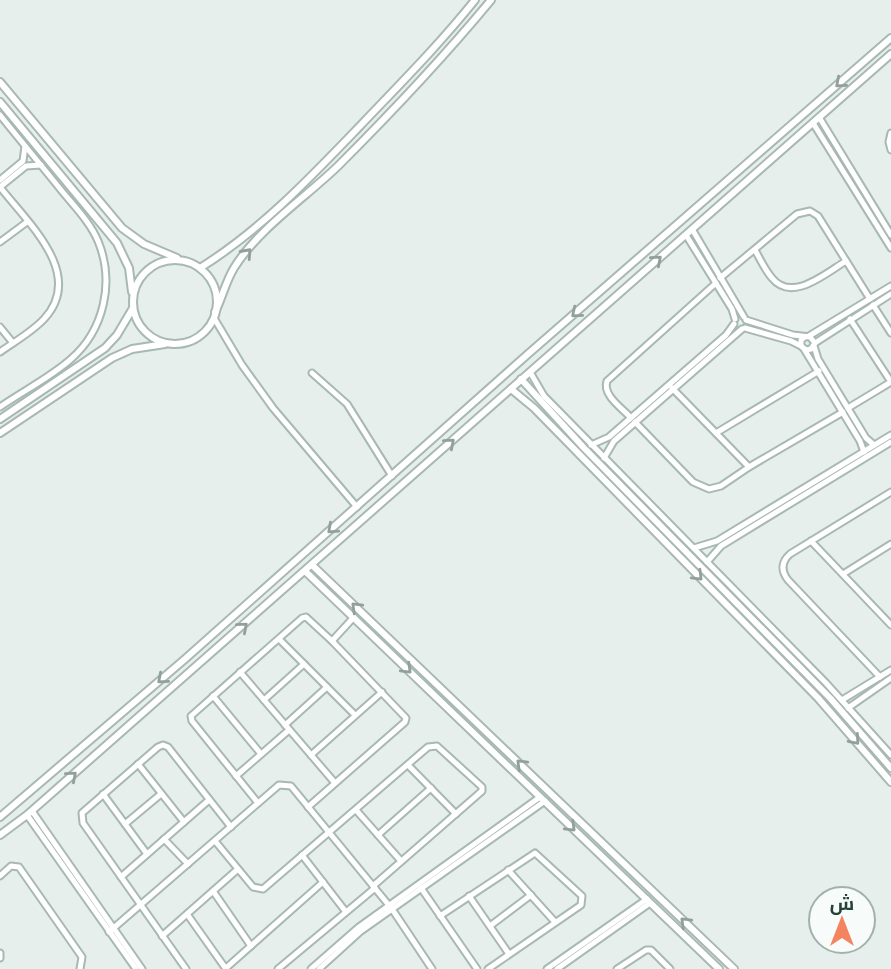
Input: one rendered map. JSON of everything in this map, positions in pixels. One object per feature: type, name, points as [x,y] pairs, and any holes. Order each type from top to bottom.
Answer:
[{"type":"street","points":[[200,268],[248,236],[300,189],[418,66],[475,0]]},
{"type":"street","points":[[0,433],[112,358],[132,349],[181,344],[205,331],[239,261],[386,117],[491,0]]},
{"type":"street","points":[[3,833],[5,825],[0,818],[201,646],[528,354],[891,37]]},
{"type":"street","points":[[3,833],[46,799],[210,656],[891,54]]},
{"type":"street","points":[[0,82],[122,228],[144,244],[200,268],[208,276],[215,291],[215,315],[242,365],[272,408],[357,507]]},
{"type":"street","points":[[0,102],[122,251],[130,268],[133,308],[138,323],[145,332],[170,344]]},
{"type":"street","points":[[0,115],[86,220],[98,240],[106,271],[102,311],[93,332],[83,346],[70,360],[0,407]]},
{"type":"street","points":[[819,117],[852,179]]},
{"type":"street","points":[[813,123],[874,214],[891,248]]},
{"type":"street","points":[[891,133],[891,150]]},
{"type":"street","points":[[0,180],[23,161],[25,146]]},
{"type":"street","points":[[0,352],[43,319],[54,305],[58,289],[58,270],[53,257],[0,187],[26,166],[40,164]]},
{"type":"street","points":[[850,319],[891,382],[720,486],[703,488],[693,482],[607,392],[605,386],[607,381],[718,281],[797,214],[810,211],[818,216],[891,333]]},
{"type":"street","points":[[874,214],[891,235]]},
{"type":"street","points":[[0,242],[27,222]]},
{"type":"street","points":[[592,445],[605,440],[633,420],[744,329],[745,319],[718,281],[689,232]]},
{"type":"street","points":[[755,250],[772,278],[790,288],[804,286],[846,261]]},
{"type":"street","points":[[133,297],[141,277],[153,266],[169,260],[185,261]]},
{"type":"street","points":[[623,272],[625,279],[632,282]]},
{"type":"street","points":[[718,281],[738,329],[791,341],[811,349],[891,286]]},
{"type":"street","points":[[605,288],[611,292],[613,299]]},
{"type":"street","points":[[874,445],[866,438],[818,371],[803,348],[802,340],[891,294]]},
{"type":"street","points":[[0,419],[105,348],[117,335],[133,308]]},
{"type":"street","points":[[604,458],[614,441],[633,420],[726,335],[735,322],[745,319],[793,335],[807,336],[814,345],[818,359],[864,452]]},
{"type":"street","points":[[0,327],[13,343]]},
{"type":"street","points":[[90,359],[96,369]]},
{"type":"street","points":[[716,433],[818,371]]},
{"type":"street","points":[[530,372],[544,396],[842,701],[891,755]]},
{"type":"street","points":[[312,373],[336,392],[352,411],[392,477]]},
{"type":"street","points":[[521,379],[584,448],[830,698],[891,768]]},
{"type":"street","points":[[672,388],[749,467]]},
{"type":"street","points":[[511,389],[534,408],[818,698],[891,782]]},
{"type":"street","points":[[694,548],[714,543],[891,435]]},
{"type":"street","points":[[707,562],[720,546],[891,442]]},
{"type":"street","points":[[412,458],[414,467],[421,469]]},
{"type":"street","points":[[392,477],[399,478],[400,487]]},
{"type":"street","points":[[891,492],[787,557],[783,565],[785,577],[885,679],[891,689]]},
{"type":"street","points":[[811,541],[891,625]]},
{"type":"street","points":[[843,574],[891,544]]},
{"type":"street","points":[[677,555],[684,549]]},
{"type":"street","points":[[312,565],[734,969]]},
{"type":"street","points":[[305,571],[719,969]]},
{"type":"street","points":[[283,572],[293,582]]},
{"type":"street","points":[[258,803],[191,719],[193,714],[240,672],[306,617],[404,714],[405,722],[308,807]]},
{"type":"street","points":[[332,641],[354,617]]},
{"type":"street","points":[[279,639],[355,715]]},
{"type":"street","points":[[201,646],[210,656]]},
{"type":"street","points":[[264,700],[304,664]]},
{"type":"street","points":[[848,708],[885,679],[891,670]]},
{"type":"street","points":[[240,672],[335,783]]},
{"type":"street","points":[[842,701],[885,679]]},
{"type":"street","points":[[236,776],[327,687]]},
{"type":"street","points":[[311,755],[382,692]]},
{"type":"street","points":[[214,696],[261,754]]},
{"type":"street","points":[[482,741],[489,733]]},
{"type":"street","points":[[215,841],[253,887],[261,890],[330,834],[428,747],[434,745],[482,788],[482,791],[346,912],[278,969]]},
{"type":"street","points":[[186,969],[82,820],[84,811],[158,747],[166,746],[231,827]]},
{"type":"street","points":[[138,764],[184,822]]},
{"type":"street","points":[[408,765],[456,814]]},
{"type":"street","points":[[111,930],[279,785],[285,784],[291,786],[390,907],[432,969]]},
{"type":"street","points":[[36,787],[46,799]]},
{"type":"street","points":[[378,835],[431,788]]},
{"type":"street","points":[[103,794],[147,854]]},
{"type":"street","points":[[125,824],[162,794]]},
{"type":"street","points":[[319,969],[390,907],[421,888],[542,799]]},
{"type":"street","points":[[312,969],[348,936],[542,799]]},
{"type":"street","points":[[121,877],[209,800]]},
{"type":"street","points":[[356,810],[401,861]]},
{"type":"street","points":[[29,813],[136,969]]},
{"type":"street","points":[[164,839],[188,864]]},
{"type":"street","points":[[440,916],[532,854],[538,854],[582,896],[581,905],[488,969]]},
{"type":"street","points":[[302,855],[346,912]]},
{"type":"street","points":[[618,871],[625,864]]},
{"type":"street","points":[[0,876],[11,866],[19,867],[82,957],[83,964],[80,969]]},
{"type":"street","points":[[162,936],[239,869]]},
{"type":"street","points":[[508,870],[555,922]]},
{"type":"street","points":[[187,914],[226,968],[323,882]]},
{"type":"street","points":[[421,888],[477,969]]},
{"type":"street","points":[[214,891],[251,946]]},
{"type":"street","points":[[490,926],[531,895]]},
{"type":"street","points":[[470,896],[509,954]]},
{"type":"street","points":[[547,969],[649,901]]},
{"type":"street","points":[[557,969],[649,901]]},
{"type":"street","points":[[111,930],[142,969]]},
{"type":"street","points":[[617,969],[644,950],[649,950],[670,969]]}]
